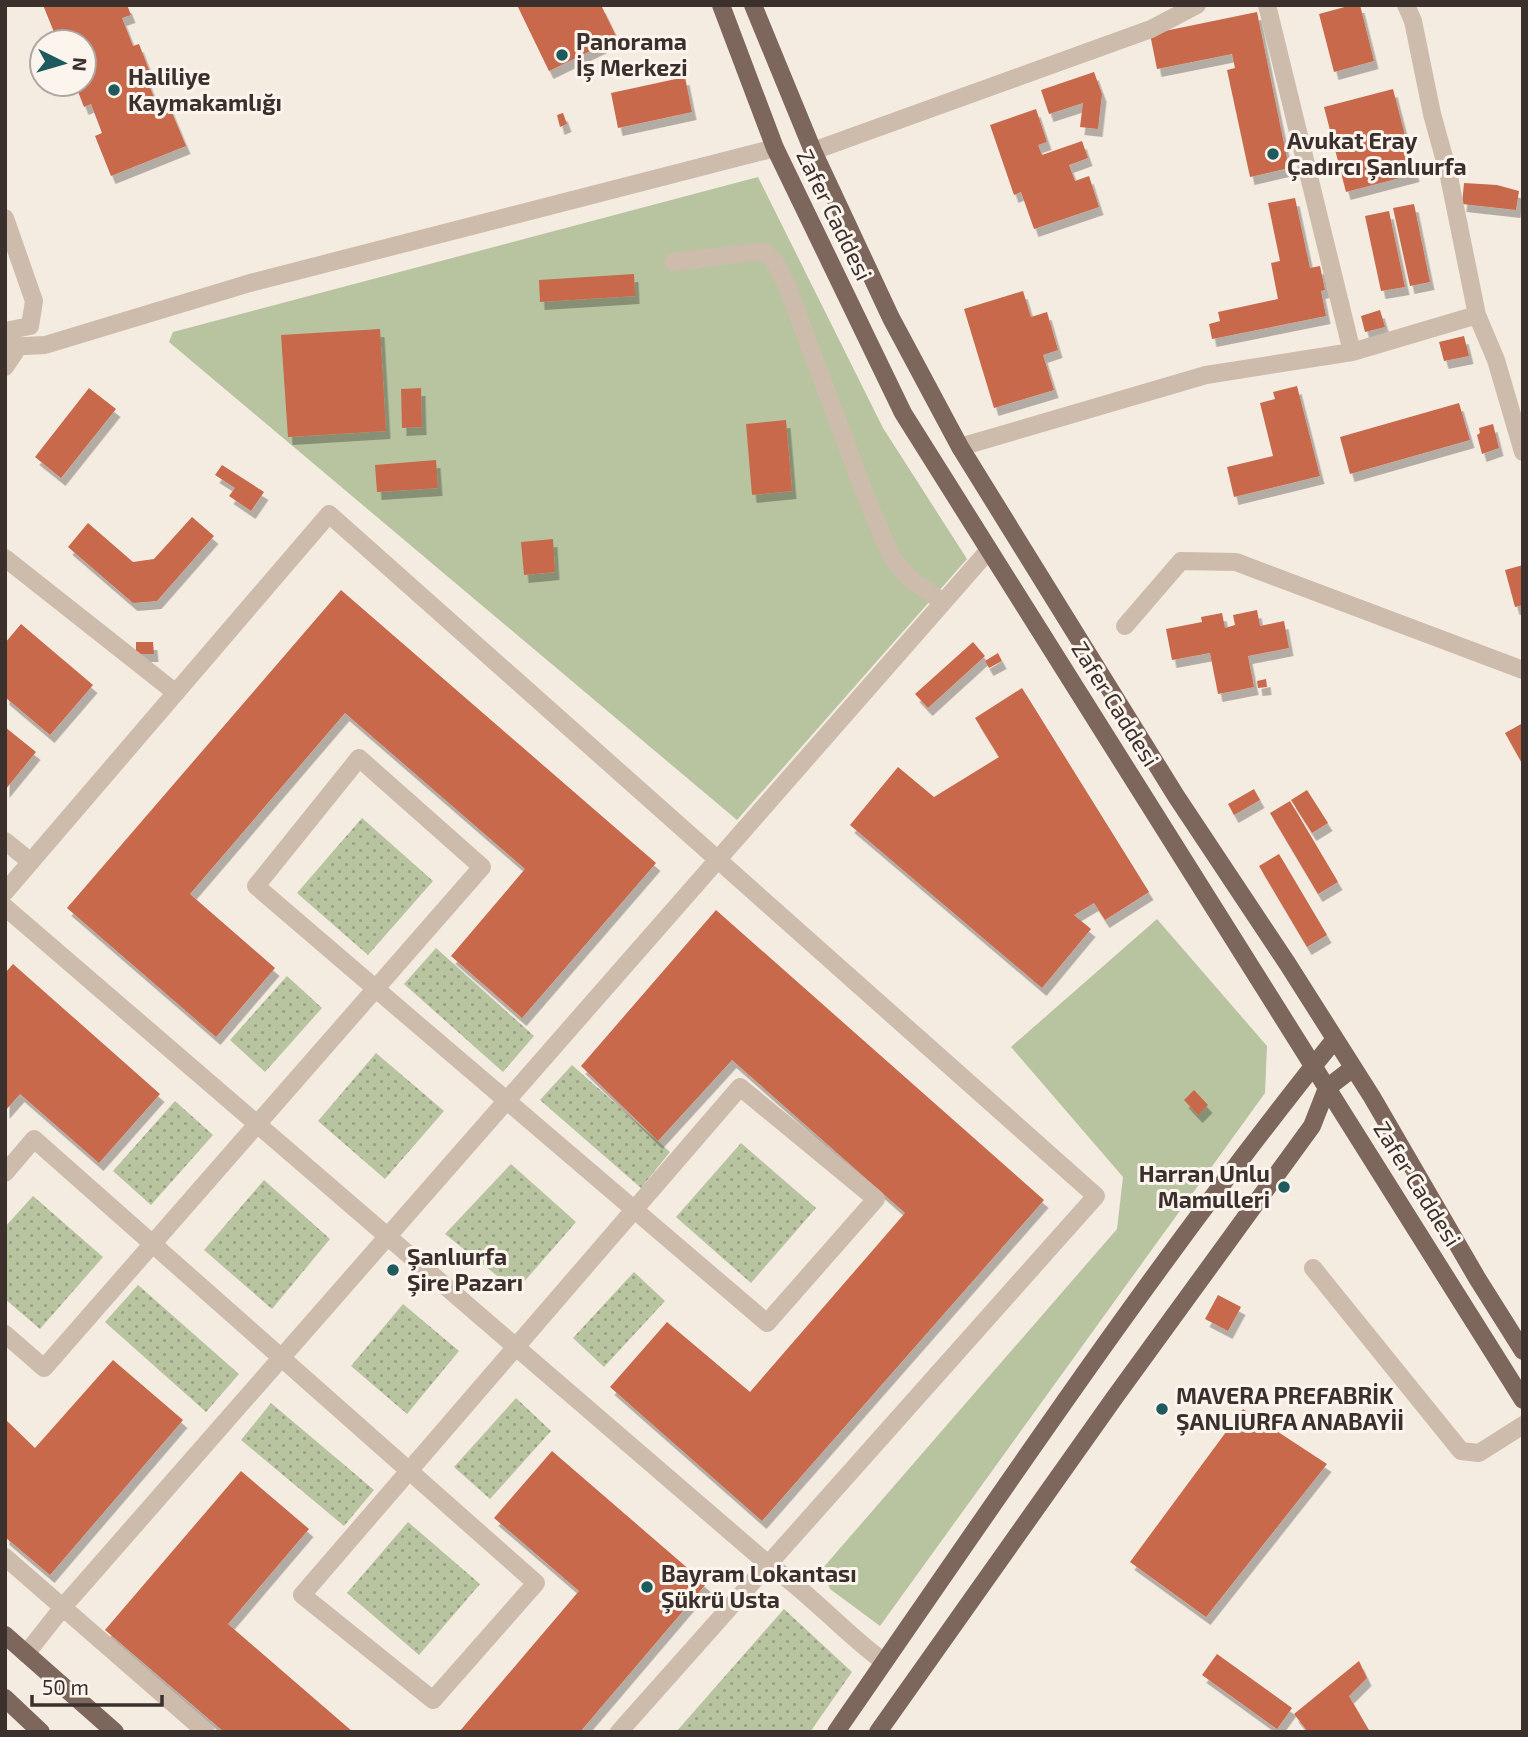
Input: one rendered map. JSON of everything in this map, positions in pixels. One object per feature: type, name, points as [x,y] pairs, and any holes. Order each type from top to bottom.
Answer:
[{"type":"main road","name":"Zafer Caddesi","points":[[721,5],[775,148],[902,413],[1523,1400]]},
{"type":"main road","name":"Zafer Caddesi","points":[[752,5],[813,150],[891,318],[960,447],[1176,796],[1335,1039],[1523,1351]]},
{"type":"main road","points":[[835,1732],[1190,1226],[1294,1088],[1335,1039]]},
{"type":"main road","points":[[878,1732],[1115,1397],[1312,1126],[1328,1088],[1353,1068]]},
{"type":"main road","points":[[5,1635],[115,1732]]},
{"type":"main road","points":[[5,1698],[41,1732]]},
{"type":"street","points":[[813,150],[1151,29],[1197,5]]},
{"type":"street","points":[[1267,5],[1352,352]]},
{"type":"street","points":[[1406,5],[1413,21],[1432,114],[1448,172],[1477,315],[1496,360],[1523,452]]},
{"type":"street","points":[[5,367],[12,347],[45,345],[250,283],[775,148]]},
{"type":"street","points":[[5,218],[34,302],[30,326],[5,331]]},
{"type":"street","points":[[673,261],[763,251],[775,262],[787,286],[868,502],[892,558],[910,579],[943,602]]},
{"type":"street","points":[[960,447],[1206,375],[1352,352],[1477,315]]},
{"type":"street","points":[[5,892],[329,514],[1096,1196],[619,1732]]},
{"type":"street","points":[[26,1654],[63,1607],[989,550]]},
{"type":"street","points":[[5,558],[176,693]]},
{"type":"street","points":[[1125,626],[1181,561],[1236,562],[1523,670]]},
{"type":"street","points":[[5,1172],[34,1139],[153,1244],[281,1358],[409,1471],[536,1583],[433,1700],[302,1595],[409,1471],[516,1347],[634,1210],[740,1087],[876,1199],[767,1323],[634,1210],[507,1101],[376,989],[256,886],[359,758],[482,867],[376,989],[258,1124],[153,1244],[44,1368],[5,1334]]},
{"type":"street","points":[[5,841],[31,862]]},
{"type":"street","points":[[5,907],[768,1564],[789,1578],[857,1643],[884,1662]]},
{"type":"street","points":[[1312,1269],[1461,1451],[1479,1453],[1523,1425]]},
{"type":"street","points":[[5,1558],[206,1732]]},
{"type":"green space","points":[[758,177],[883,428],[967,559],[737,820],[169,342],[173,332]]},
{"type":"green space","points":[[362,818],[433,881],[368,955],[297,893]]},
{"type":"green space","points":[[1157,919],[1267,1046],[1265,1093],[880,1626],[830,1589],[822,1569],[1117,1229],[1123,1177],[1011,1047]]},
{"type":"green space","points":[[436,948],[534,1036],[503,1072],[404,984]]},
{"type":"green space","points":[[287,976],[322,1008],[265,1072],[230,1040]]},
{"type":"green space","points":[[376,1053],[444,1111],[385,1179],[318,1121]]},
{"type":"green space","points":[[572,1065],[670,1152],[641,1188],[540,1100]]},
{"type":"green space","points":[[175,1101],[213,1135],[151,1205],[113,1171]]},
{"type":"green space","points":[[741,1143],[816,1208],[751,1283],[676,1217]]},
{"type":"green space","points":[[511,1164],[576,1222],[516,1291],[445,1234]]},
{"type":"green space","points":[[264,1180],[330,1239],[272,1309],[204,1250]]},
{"type":"green space","points":[[33,1196],[103,1257],[40,1329],[5,1299],[5,1227]]},
{"type":"green space","points":[[634,1272],[665,1301],[604,1367],[573,1338]]},
{"type":"green space","points":[[138,1285],[239,1374],[206,1412],[105,1322]]},
{"type":"green space","points":[[403,1304],[459,1351],[407,1414],[351,1366]]},
{"type":"green space","points":[[516,1398],[551,1431],[490,1499],[454,1467]]},
{"type":"green space","points":[[271,1403],[374,1490],[344,1526],[241,1440]]},
{"type":"green space","points":[[408,1522],[480,1584],[419,1655],[347,1593]]},
{"type":"green space","points":[[784,1609],[852,1672],[810,1732],[676,1732]]},
{"type":"building","name":"Haliliye Kaymakamlığı","points":[[43,5],[127,5],[131,15],[122,18],[133,46],[139,44],[151,75],[146,77],[155,100],[165,96],[186,146],[111,176],[95,136],[102,133],[91,104],[84,107],[80,98],[98,98],[98,28],[52,28]]},
{"type":"building","name":"Panorama İş Merkezi","points":[[517,5],[601,5],[617,38],[549,71]]},
{"type":"building","points":[[1360,5],[1374,61],[1334,72],[1319,14]]},
{"type":"building","points":[[1257,12],[1289,168],[1250,177],[1227,70],[1235,68],[1232,54],[1157,69],[1150,34]]},
{"type":"building","points":[[1094,72],[1102,94],[1098,129],[1080,127],[1083,103],[1049,114],[1041,90]]},
{"type":"building","points":[[685,77],[692,112],[618,128],[611,93]]},
{"type":"building","points":[[1393,89],[1415,174],[1346,192],[1324,107]]},
{"type":"building","points":[[1036,109],[1047,142],[1038,145],[1042,155],[1082,141],[1088,158],[1069,165],[1075,181],[1089,176],[1099,207],[1034,229],[1021,192],[1014,195],[990,125]]},
{"type":"building","points":[[563,113],[567,124],[560,127],[557,115]]},
{"type":"building","points":[[1464,183],[1497,185],[1519,191],[1516,210],[1462,204]]},
{"type":"building","points":[[1295,198],[1310,268],[1320,266],[1325,290],[1321,291],[1326,316],[1212,339],[1209,324],[1220,321],[1218,312],[1278,299],[1271,263],[1280,261],[1268,203]]},
{"type":"building","points":[[1414,204],[1430,282],[1410,286],[1393,208]]},
{"type":"building","points":[[1389,211],[1405,287],[1381,291],[1365,216]]},
{"type":"building","points":[[634,274],[635,296],[540,302],[539,280]]},
{"type":"building","points":[[1023,291],[1031,317],[1047,312],[1058,350],[1043,355],[1054,390],[994,408],[964,309]]},
{"type":"building","points":[[1380,310],[1385,327],[1365,332],[1361,316]]},
{"type":"building","points":[[380,329],[386,431],[288,437],[281,335]]},
{"type":"building","points":[[1464,336],[1469,356],[1444,361],[1439,342]]},
{"type":"building","points":[[1297,386],[1320,476],[1234,497],[1227,467],[1273,456],[1260,403],[1275,399],[1273,392]]},
{"type":"building","points":[[89,388],[116,409],[61,478],[35,457]]},
{"type":"building","points":[[421,388],[422,427],[402,428],[401,389]]},
{"type":"building","points":[[1459,403],[1470,440],[1350,474],[1340,437]]},
{"type":"building","points":[[786,420],[792,491],[752,495],[746,424]]},
{"type":"building","points":[[1493,424],[1499,448],[1482,454],[1477,435],[1480,433],[1479,428]]},
{"type":"building","points":[[436,460],[438,488],[377,492],[375,465]]},
{"type":"building","points":[[222,465],[264,492],[251,511],[229,496],[235,488],[215,475]]},
{"type":"building","points":[[192,517],[214,536],[157,601],[133,603],[68,547],[88,523],[133,562],[154,559]]},
{"type":"building","points":[[553,539],[555,572],[524,575],[521,542]]},
{"type":"building","points":[[1523,565],[1523,605],[1515,607],[1505,570]]},
{"type":"building","points":[[341,590],[656,863],[522,1018],[451,956],[525,869],[345,713],[190,894],[275,968],[216,1037],[67,908]]},
{"type":"building","points":[[1257,610],[1260,626],[1284,621],[1289,648],[1248,656],[1254,687],[1218,694],[1210,653],[1172,660],[1166,629],[1202,622],[1201,617],[1222,613],[1225,628],[1235,625],[1233,615]]},
{"type":"building","points":[[21,624],[93,685],[50,735],[5,697],[5,643]]},
{"type":"building","points":[[136,642],[153,642],[154,654],[136,654]]},
{"type":"building","points":[[973,642],[985,656],[928,708],[915,694]]},
{"type":"building","points":[[998,653],[1002,661],[989,668],[985,661]]},
{"type":"building","points":[[1266,679],[1267,687],[1258,688],[1257,681]]},
{"type":"building","points":[[1022,688],[1149,892],[1105,920],[1094,903],[1074,915],[1091,929],[1042,988],[850,825],[898,767],[934,797],[999,757],[975,718]]},
{"type":"building","points":[[1523,723],[1523,765],[1505,733]]},
{"type":"building","points":[[5,727],[36,752],[5,790]]},
{"type":"building","points":[[1254,789],[1260,800],[1234,815],[1228,804]]},
{"type":"building","points":[[1307,790],[1328,823],[1312,833],[1291,800]]},
{"type":"building","points":[[1290,801],[1338,882],[1318,894],[1270,813]]},
{"type":"building","points":[[1279,854],[1327,935],[1307,947],[1259,866]]},
{"type":"building","points":[[716,910],[1044,1200],[762,1521],[610,1387],[667,1322],[750,1392],[905,1213],[732,1060],[658,1141],[581,1066]]},
{"type":"building","points":[[13,964],[160,1094],[99,1163],[20,1094],[5,1111],[5,973]]},
{"type":"building","points":[[1194,1090],[1208,1105],[1198,1115],[1184,1100]]},
{"type":"building","points":[[1218,1295],[1241,1307],[1228,1331],[1205,1319]]},
{"type":"building","points":[[113,1360],[183,1420],[50,1575],[5,1537],[5,1419],[35,1448]]},
{"type":"building","points":[[1243,1409],[1327,1464],[1206,1617],[1130,1562]]},
{"type":"building","points":[[552,1451],[706,1584],[580,1732],[459,1732],[579,1591],[494,1518]]},
{"type":"building","points":[[241,1471],[309,1529],[228,1624],[353,1732],[224,1732],[105,1630]]},
{"type":"building","points":[[1217,1654],[1292,1708],[1277,1729],[1202,1675]]},
{"type":"building","points":[[1359,1661],[1367,1678],[1349,1696],[1370,1732],[1308,1732],[1294,1714]]},
{"type":"place","name":"Panorama İş Merkezi","points":[[562,55]]},
{"type":"place","name":"Haliliye Kaymakamlığı","points":[[114,90]]},
{"type":"place","name":"Avukat Eray Çadırcı Şanlıurfa","points":[[1273,154]]},
{"type":"place","name":"Harran Unlu Mamulleri","points":[[1284,1187]]},
{"type":"place","name":"Şanlıurfa Şire Pazarı","points":[[393,1270]]},
{"type":"place","name":"MAVERA PREFABRİK ŞANLIURFA ANABAYİİ","points":[[1162,1409]]},
{"type":"place","name":"Bayram Lokantası Şükrü Usta","points":[[647,1587]]}]
